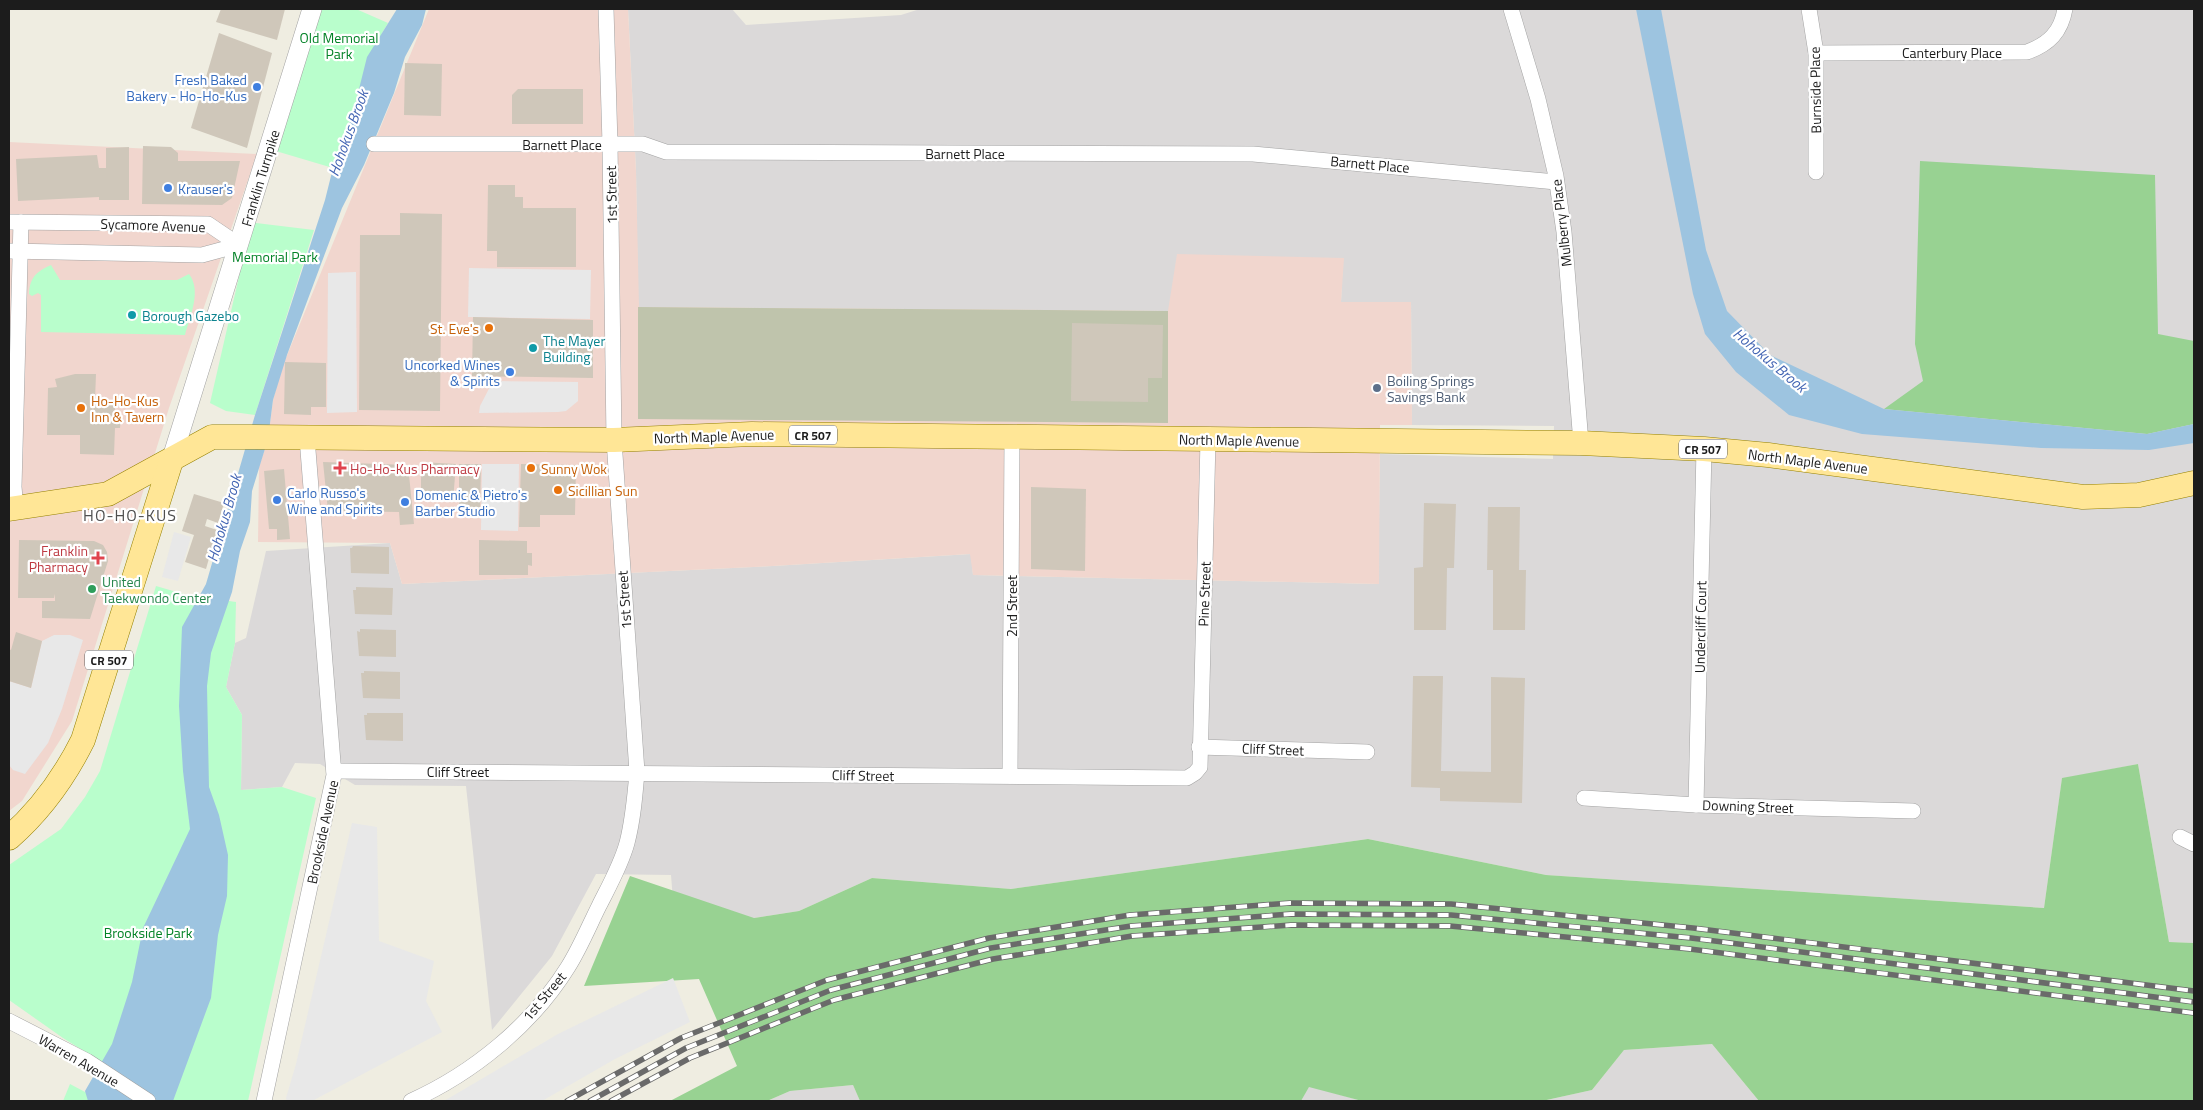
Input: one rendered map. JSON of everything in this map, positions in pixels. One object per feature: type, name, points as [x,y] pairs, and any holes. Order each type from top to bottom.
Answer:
[{"type":"main road","name":"North Maple Avenue","points":[[171,461],[212,437],[614,440],[752,434],[1012,436],[1208,440],[1581,443],[1704,449],[2083,497],[2139,495],[2194,483]]},
{"type":"main road","points":[[12,509],[108,494],[171,461]]},
{"type":"main road","name":"CR 507","points":[[9,838],[49,797],[68,769],[83,740],[171,461]]},
{"type":"street","name":"Franklin Turnpike","points":[[171,461],[312,9]]},
{"type":"street","name":"1st Street","points":[[412,1101],[438,1089],[484,1058],[515,1031],[543,1000],[568,967],[627,845],[634,810],[637,772],[614,440],[606,9]]},
{"type":"street","name":"Mulberry Place","points":[[1511,9],[1538,99],[1556,182],[1564,232],[1581,443]]},
{"type":"street","name":"Burnside Place","points":[[1809,9],[1816,53],[1816,172]]},
{"type":"street","name":"Canterbury Place","points":[[1816,53],[2027,52],[2042,46],[2054,37],[2061,25],[2065,9]]},
{"type":"street","name":"Barnett Place","points":[[374,144],[643,144],[666,152],[1253,154],[1556,182]]},
{"type":"street","name":"Sycamore Avenue","points":[[15,222],[208,224],[239,245]]},
{"type":"street","points":[[12,509],[14,487],[15,222]]},
{"type":"street","name":"Sycamore Avenue","points":[[14,252],[202,255],[239,245]]},
{"type":"street","name":"2nd Street","points":[[1010,776],[1012,436]]},
{"type":"street","name":"Brookside Avenue","points":[[264,1101],[334,771],[306,438]]},
{"type":"street","name":"Pine Street","points":[[1199,747],[1208,440]]},
{"type":"street","name":"Undercliff Court","points":[[1696,805],[1704,449]]},
{"type":"street","name":"Cliff Street","points":[[334,771],[1187,778],[1200,767],[1199,747],[1367,752]]},
{"type":"street","name":"Downing Street","points":[[1584,798],[1696,805],[1913,812]]},
{"type":"street","points":[[2180,837],[2194,844]]},
{"type":"street","name":"Warren Avenue","points":[[9,1021],[87,1061],[148,1101]]},
{"type":"shaded area","points":[[429,9],[628,9],[636,171],[639,307],[1168,311],[1177,254],[1344,258],[1341,302],[1411,302],[1412,425],[1380,425],[1379,584],[973,575],[970,554],[773,566],[402,584],[390,543],[258,542],[259,467],[268,439],[273,400],[281,370]]},
{"type":"shaded area","points":[[628,9],[732,9],[746,25],[901,15],[920,9],[2194,9],[2194,943],[2169,942],[2138,764],[2062,779],[2044,908],[1546,875],[1368,839],[1011,889],[872,878],[799,911],[754,918],[676,938],[671,875],[596,874],[552,956],[492,1030],[466,786],[355,785],[320,764],[295,763],[282,787],[241,790],[242,715],[226,687],[235,643],[246,638],[266,551],[390,543],[402,584],[773,566],[971,554],[973,575],[1378,584],[1380,454],[1553,459],[1554,426],[1412,425],[1411,302],[1341,302],[1343,258],[1168,311],[638,307],[636,171]]},
{"type":"shaded area","points":[[9,142],[257,154],[169,408],[72,721],[22,801],[9,811]]},
{"type":"shaded area","points":[[469,268],[591,270],[590,319],[468,317]]},
{"type":"shaded area","points":[[356,272],[357,412],[327,413],[328,273]]},
{"type":"shaded area","points":[[638,307],[1168,311],[1168,423],[638,419]]},
{"type":"shaded area","points":[[493,381],[578,382],[578,401],[566,411],[558,412],[479,413],[480,406]]},
{"type":"shaded area","points":[[482,464],[519,464],[518,531],[481,530]]},
{"type":"shaded area","points":[[174,532],[191,537],[178,581],[162,577]]},
{"type":"shaded area","points":[[54,635],[70,635],[83,640],[62,709],[48,743],[25,774],[13,770],[9,765],[9,681],[31,688],[42,641]]},
{"type":"shaded area","points":[[352,823],[377,827],[379,941],[434,961],[426,1001],[442,1032],[312,1101],[287,1101],[286,1098],[296,1064]]},
{"type":"shaded area","points":[[673,978],[690,1022],[615,1059],[542,1101],[444,1101],[558,1034]]},
{"type":"shaded area","points":[[1712,1044],[1759,1101],[1542,1101],[1592,1090],[1624,1050]]},
{"type":"shaded area","points":[[853,1085],[860,1101],[767,1101],[790,1091]]},
{"type":"shaded area","points":[[1309,1086],[1362,1101],[1301,1101]]},
{"type":"green space","name":"Old Memorial Park","points":[[312,9],[356,9],[388,23],[382,33],[333,168],[269,149]]},
{"type":"green space","points":[[1920,161],[2155,175],[2158,334],[2194,341],[2194,424],[2147,434],[1884,409],[1923,381],[1915,344]]},
{"type":"green space","name":"Memorial Park","points":[[247,222],[314,230],[255,415],[226,411],[210,403],[246,246]]},
{"type":"green space","points":[[51,265],[60,280],[177,280],[189,274],[195,288],[195,296],[185,335],[41,332],[41,295],[38,293],[32,296],[29,294],[32,279],[41,270]]},
{"type":"green space","name":"Brookside Park","points":[[156,586],[187,595],[236,602],[235,643],[226,687],[242,715],[241,790],[282,787],[316,798],[248,1101],[164,1101],[63,1038],[9,1000],[9,865],[61,829],[85,797],[100,771]]},
{"type":"green space","points":[[2138,764],[2169,942],[2194,943],[2194,1101],[1759,1101],[1712,1044],[1624,1050],[1592,1090],[1542,1101],[1362,1101],[1309,1087],[1301,1101],[860,1101],[853,1085],[790,1091],[767,1101],[670,1101],[737,1066],[699,979],[584,986],[630,876],[754,918],[799,911],[872,878],[1011,889],[1368,839],[1546,875],[2044,908],[2062,778]]},
{"type":"green space","points":[[70,1084],[102,1101],[63,1101]]},
{"type":"water","name":"Hohokus Brook","points":[[397,9],[426,9],[422,25],[405,57],[394,93],[364,165],[342,208],[287,355],[273,400],[268,439],[252,491],[250,522],[240,551],[232,592],[211,653],[207,686],[209,787],[219,815],[228,855],[227,896],[218,935],[211,998],[173,1101],[88,1101],[85,1091],[112,1044],[132,982],[143,928],[190,829],[183,771],[179,706],[182,627],[206,584],[255,415],[325,200],[333,168],[353,113],[367,57]]},
{"type":"water","name":"Hohokus Brook","points":[[1636,9],[1661,9],[1706,250],[1727,311],[1770,355],[1884,409],[2147,434],[2194,424],[2194,443],[2149,450],[2041,448],[1862,434],[1789,415],[1736,372],[1705,334],[1693,294]]},
{"type":"building","points":[[221,9],[285,9],[277,40],[216,22]]},
{"type":"building","points":[[219,33],[272,53],[247,148],[191,128]]},
{"type":"building","points":[[405,63],[442,64],[441,116],[404,115]]},
{"type":"building","points":[[518,89],[583,89],[583,124],[512,124],[512,95]]},
{"type":"building","points":[[143,146],[171,147],[178,153],[178,161],[240,161],[232,198],[222,205],[142,204]]},
{"type":"building","points":[[129,147],[129,200],[99,200],[99,197],[18,201],[16,159],[97,155],[99,168],[106,168],[106,148]]},
{"type":"building","points":[[488,185],[515,185],[515,197],[523,197],[523,208],[576,208],[576,267],[497,267],[497,251],[487,251]]},
{"type":"building","points":[[400,213],[442,214],[440,411],[359,410],[360,235],[400,235]]},
{"type":"building","name":"Borough Gazebo","points":[[130,310],[134,310],[137,315],[136,319],[130,320],[127,317],[127,313]]},
{"type":"building","name":"The Mayer Building","points":[[473,317],[593,320],[593,378],[472,376]]},
{"type":"building","points":[[1072,323],[1163,325],[1162,378],[1148,378],[1148,402],[1071,401]]},
{"type":"building","points":[[285,362],[326,363],[326,407],[311,407],[311,415],[284,414]]},
{"type":"building","name":"Ho-Ho-Kus Inn & Tavern","points":[[75,374],[96,374],[95,400],[115,400],[115,416],[121,416],[120,428],[115,428],[114,455],[80,454],[80,435],[47,435],[48,388],[57,387],[55,379]]},
{"type":"building","points":[[323,462],[408,465],[414,524],[400,525],[399,512],[328,511]]},
{"type":"building","points":[[421,462],[456,464],[453,501],[421,500]]},
{"type":"building","points":[[459,464],[481,464],[480,514],[459,514]]},
{"type":"building","points":[[521,464],[576,465],[575,515],[540,515],[540,527],[519,527]]},
{"type":"building","name":"Carlo Russo's Wine and Spirits","points":[[284,469],[290,539],[277,540],[277,529],[269,529],[264,471]]},
{"type":"building","points":[[1031,487],[1086,489],[1085,571],[1031,569]]},
{"type":"building","points":[[194,494],[224,503],[218,523],[207,519],[205,526],[217,530],[206,569],[185,562],[194,535],[182,531]]},
{"type":"building","points":[[1424,503],[1456,504],[1454,568],[1447,568],[1446,630],[1414,630],[1414,568],[1423,567]]},
{"type":"building","points":[[1488,507],[1520,507],[1519,570],[1526,570],[1525,630],[1493,630],[1493,570],[1487,570]]},
{"type":"building","points":[[19,540],[94,541],[103,545],[107,552],[108,561],[90,619],[42,618],[42,601],[55,601],[55,594],[54,598],[18,598]]},
{"type":"building","points":[[479,540],[527,541],[527,553],[532,553],[532,566],[528,565],[528,575],[479,575]]},
{"type":"building","points":[[353,546],[389,547],[389,574],[351,573],[350,548]]},
{"type":"building","points":[[356,587],[393,588],[392,615],[355,614],[353,590],[356,590]]},
{"type":"building","points":[[360,629],[396,630],[396,657],[359,656],[357,631],[360,632]]},
{"type":"building","points":[[16,632],[42,641],[31,688],[9,681],[9,649],[11,650]]},
{"type":"building","points":[[364,671],[400,672],[400,699],[363,698],[361,673],[364,673]]},
{"type":"building","points":[[1413,676],[1443,676],[1441,771],[1491,772],[1491,677],[1525,678],[1522,803],[1440,801],[1440,788],[1411,787]]},
{"type":"building","points":[[367,713],[403,713],[403,741],[366,740],[364,715],[367,715]]},
{"type":"railway","points":[[567,1101],[681,1038],[827,980],[989,938],[1130,915],[1290,903],[1451,904],[1693,928],[2194,991]]},
{"type":"railway","points":[[590,1101],[686,1048],[831,990],[991,948],[1131,926],[1291,914],[1451,915],[1691,938],[2194,1002]]},
{"type":"railway","points":[[611,1101],[690,1058],[834,1000],[993,959],[1132,936],[1291,925],[1450,926],[1690,949],[2194,1013]]},
{"type":"place","name":"Fresh Baked Bakery - Ho-Ho-Kus","points":[[257,87]]},
{"type":"place","name":"Krauser's","points":[[168,188]]},
{"type":"place","name":"Borough Gazebo","points":[[132,315]]},
{"type":"place","name":"St. Eve's","points":[[489,328]]},
{"type":"place","name":"The Mayer Building","points":[[533,348]]},
{"type":"place","name":"Uncorked Wines & Spirits","points":[[510,372]]},
{"type":"place","name":"Boiling Springs Savings Bank","points":[[1377,388]]},
{"type":"place","name":"Ho-Ho-Kus Inn & Tavern","points":[[81,408]]},
{"type":"place","name":"Ho-Ho-Kus Pharmacy","points":[[340,468]]},
{"type":"place","name":"Sunny Wok","points":[[531,468]]},
{"type":"place","name":"Sicillian Sun","points":[[558,490]]},
{"type":"place","name":"Carlo Russo's Wine and Spirits","points":[[277,500]]},
{"type":"place","name":"Domenic & Pietro's Barber Studio","points":[[405,502]]},
{"type":"place","name":"Franklin Pharmacy","points":[[98,558]]},
{"type":"place","name":"United Taekwondo Center","points":[[92,589]]},
{"type":"district","name":"HO-HO-KUS","points":[[130,515]]}]
